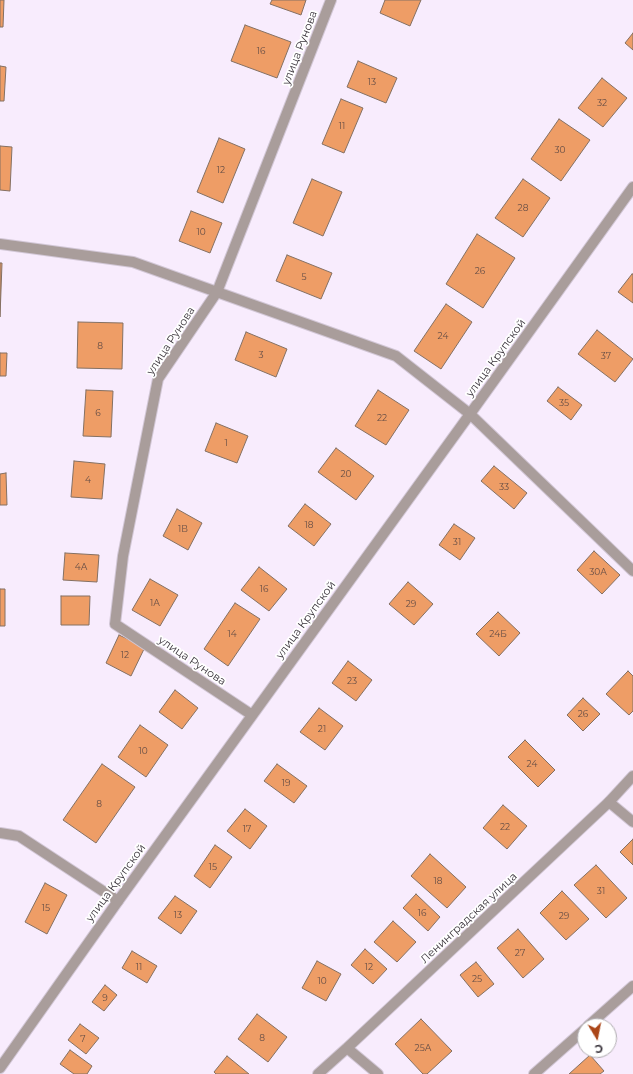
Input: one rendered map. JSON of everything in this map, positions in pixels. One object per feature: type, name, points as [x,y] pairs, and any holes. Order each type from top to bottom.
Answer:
[{"type":"street","name":"улица Рунова","points":[[252,715],[115,624],[123,556],[158,379],[217,292],[331,0]]},
{"type":"street","name":"улица Крупской","points":[[0,1068],[118,901],[633,187]]},
{"type":"street","points":[[0,244],[133,262],[396,356],[470,414],[633,571]]},
{"type":"street","name":"Ленинградская улица","points":[[318,1074],[609,802],[633,776]]},
{"type":"street","points":[[609,802],[633,822]]},
{"type":"street","points":[[0,833],[19,836],[118,901]]},
{"type":"street","points":[[597,1018],[633,986]]},
{"type":"street","points":[[534,1074],[577,1036]]},
{"type":"street","points":[[347,1048],[378,1074]]},
{"type":"building","points":[[0,0],[4,0],[3,27],[0,27]]},
{"type":"building","points":[[272,0],[306,0],[301,15],[270,4]]},
{"type":"building","points":[[385,0],[421,0],[410,26],[380,13]]},
{"type":"building","points":[[245,25],[291,42],[277,78],[231,61]]},
{"type":"building","points":[[633,33],[633,50],[625,43]]},
{"type":"building","points":[[358,61],[397,78],[386,103],[347,87]]},
{"type":"building","points":[[0,66],[6,67],[4,101],[0,101]]},
{"type":"building","points":[[602,78],[627,98],[603,127],[578,108]]},
{"type":"building","points":[[341,99],[363,108],[344,153],[322,144]]},
{"type":"building","points":[[559,119],[590,140],[561,181],[531,159]]},
{"type":"building","points":[[219,138],[245,149],[223,203],[197,192]]},
{"type":"building","points":[[0,146],[12,147],[10,191],[0,190]]},
{"type":"building","points":[[312,179],[342,192],[323,236],[293,223]]},
{"type":"building","points":[[523,179],[550,198],[523,237],[495,218]]},
{"type":"building","points":[[191,211],[222,223],[210,253],[179,241]]},
{"type":"building","points":[[477,234],[515,258],[483,308],[446,284]]},
{"type":"building","points":[[287,255],[332,273],[321,299],[276,281]]},
{"type":"building","points":[[0,263],[2,263],[0,317]]},
{"type":"building","points":[[633,274],[633,303],[618,292]]},
{"type":"building","points":[[446,304],[472,322],[441,369],[414,351]]},
{"type":"building","points":[[78,322],[123,323],[122,369],[77,368]]},
{"type":"building","points":[[597,330],[633,359],[615,382],[578,354]]},
{"type":"building","points":[[246,332],[287,349],[276,377],[235,360]]},
{"type":"building","points":[[0,353],[7,353],[6,376],[0,376]]},
{"type":"building","points":[[558,387],[582,405],[571,420],[547,401]]},
{"type":"building","points":[[86,390],[113,391],[111,437],[83,436]]},
{"type":"building","points":[[378,390],[409,410],[386,445],[355,426]]},
{"type":"building","points":[[216,423],[248,436],[237,463],[205,451]]},
{"type":"building","points":[[336,448],[374,476],[356,500],[318,472]]},
{"type":"building","points":[[74,461],[105,464],[102,499],[71,497]]},
{"type":"building","points":[[494,466],[527,493],[514,509],[481,481]]},
{"type":"building","points":[[6,473],[7,505],[0,505],[0,474]]},
{"type":"building","points":[[305,504],[331,524],[314,546],[288,526]]},
{"type":"building","points":[[177,509],[202,523],[188,550],[163,536]]},
{"type":"building","points":[[454,524],[475,538],[460,560],[439,545]]},
{"type":"building","points":[[594,551],[620,575],[602,594],[577,570]]},
{"type":"building","points":[[65,553],[99,555],[97,582],[63,580]]},
{"type":"building","points":[[259,567],[287,589],[269,611],[241,590]]},
{"type":"building","points":[[150,579],[178,595],[160,626],[132,610]]},
{"type":"building","points":[[408,582],[433,604],[414,625],[389,604]]},
{"type":"building","points":[[0,589],[5,589],[5,626],[0,626]]},
{"type":"building","points":[[61,596],[90,596],[89,625],[61,625]]},
{"type":"building","points":[[235,603],[260,619],[228,666],[204,649]]},
{"type":"building","points":[[498,612],[520,633],[499,656],[476,634]]},
{"type":"building","points":[[119,635],[145,647],[131,676],[106,663]]},
{"type":"building","points":[[348,661],[372,680],[356,701],[332,683]]},
{"type":"building","points":[[628,671],[633,676],[633,711],[629,715],[606,694]]},
{"type":"building","points":[[175,690],[198,708],[182,729],[159,712]]},
{"type":"building","points":[[583,698],[600,714],[583,731],[567,715]]},
{"type":"building","points":[[319,708],[343,726],[325,750],[300,732]]},
{"type":"building","points":[[140,725],[168,745],[146,777],[118,757]]},
{"type":"building","points":[[525,740],[555,770],[538,787],[508,757]]},
{"type":"building","points":[[102,764],[135,787],[96,843],[63,820]]},
{"type":"building","points":[[277,764],[307,786],[294,803],[264,781]]},
{"type":"building","points":[[503,805],[527,826],[507,849],[483,828]]},
{"type":"building","points":[[245,809],[267,826],[250,849],[227,831]]},
{"type":"building","points":[[633,839],[633,865],[620,852]]},
{"type":"building","points":[[215,845],[232,857],[210,888],[194,876]]},
{"type":"building","points":[[430,854],[466,887],[447,908],[411,876]]},
{"type":"building","points":[[596,865],[627,898],[606,918],[574,885]]},
{"type":"building","points":[[45,883],[67,895],[47,934],[25,922]]},
{"type":"building","points":[[562,891],[589,919],[566,940],[540,913]]},
{"type":"building","points":[[416,894],[440,917],[428,931],[403,908]]},
{"type":"building","points":[[175,896],[197,911],[181,934],[158,918]]},
{"type":"building","points":[[393,921],[416,942],[397,962],[374,942]]},
{"type":"building","points":[[518,929],[544,959],[523,978],[497,948]]},
{"type":"building","points":[[365,949],[387,969],[373,984],[351,965]]},
{"type":"building","points":[[132,951],[157,966],[147,983],[122,968]]},
{"type":"building","points":[[317,961],[341,974],[326,1001],[302,988]]},
{"type":"building","points":[[476,962],[494,984],[478,997],[460,975]]},
{"type":"building","points":[[105,985],[117,995],[104,1011],[92,1002]]},
{"type":"building","points":[[257,1014],[287,1037],[268,1062],[238,1039]]},
{"type":"building","points":[[421,1019],[452,1051],[427,1074],[423,1074],[395,1044]]},
{"type":"building","points":[[80,1024],[99,1038],[86,1054],[68,1040]]},
{"type":"building","points":[[70,1050],[92,1066],[87,1074],[74,1074],[60,1064]]},
{"type":"building","points":[[227,1056],[249,1074],[216,1074],[214,1072]]},
{"type":"building","points":[[587,1058],[593,1058],[604,1071],[600,1074],[569,1074]]}]
